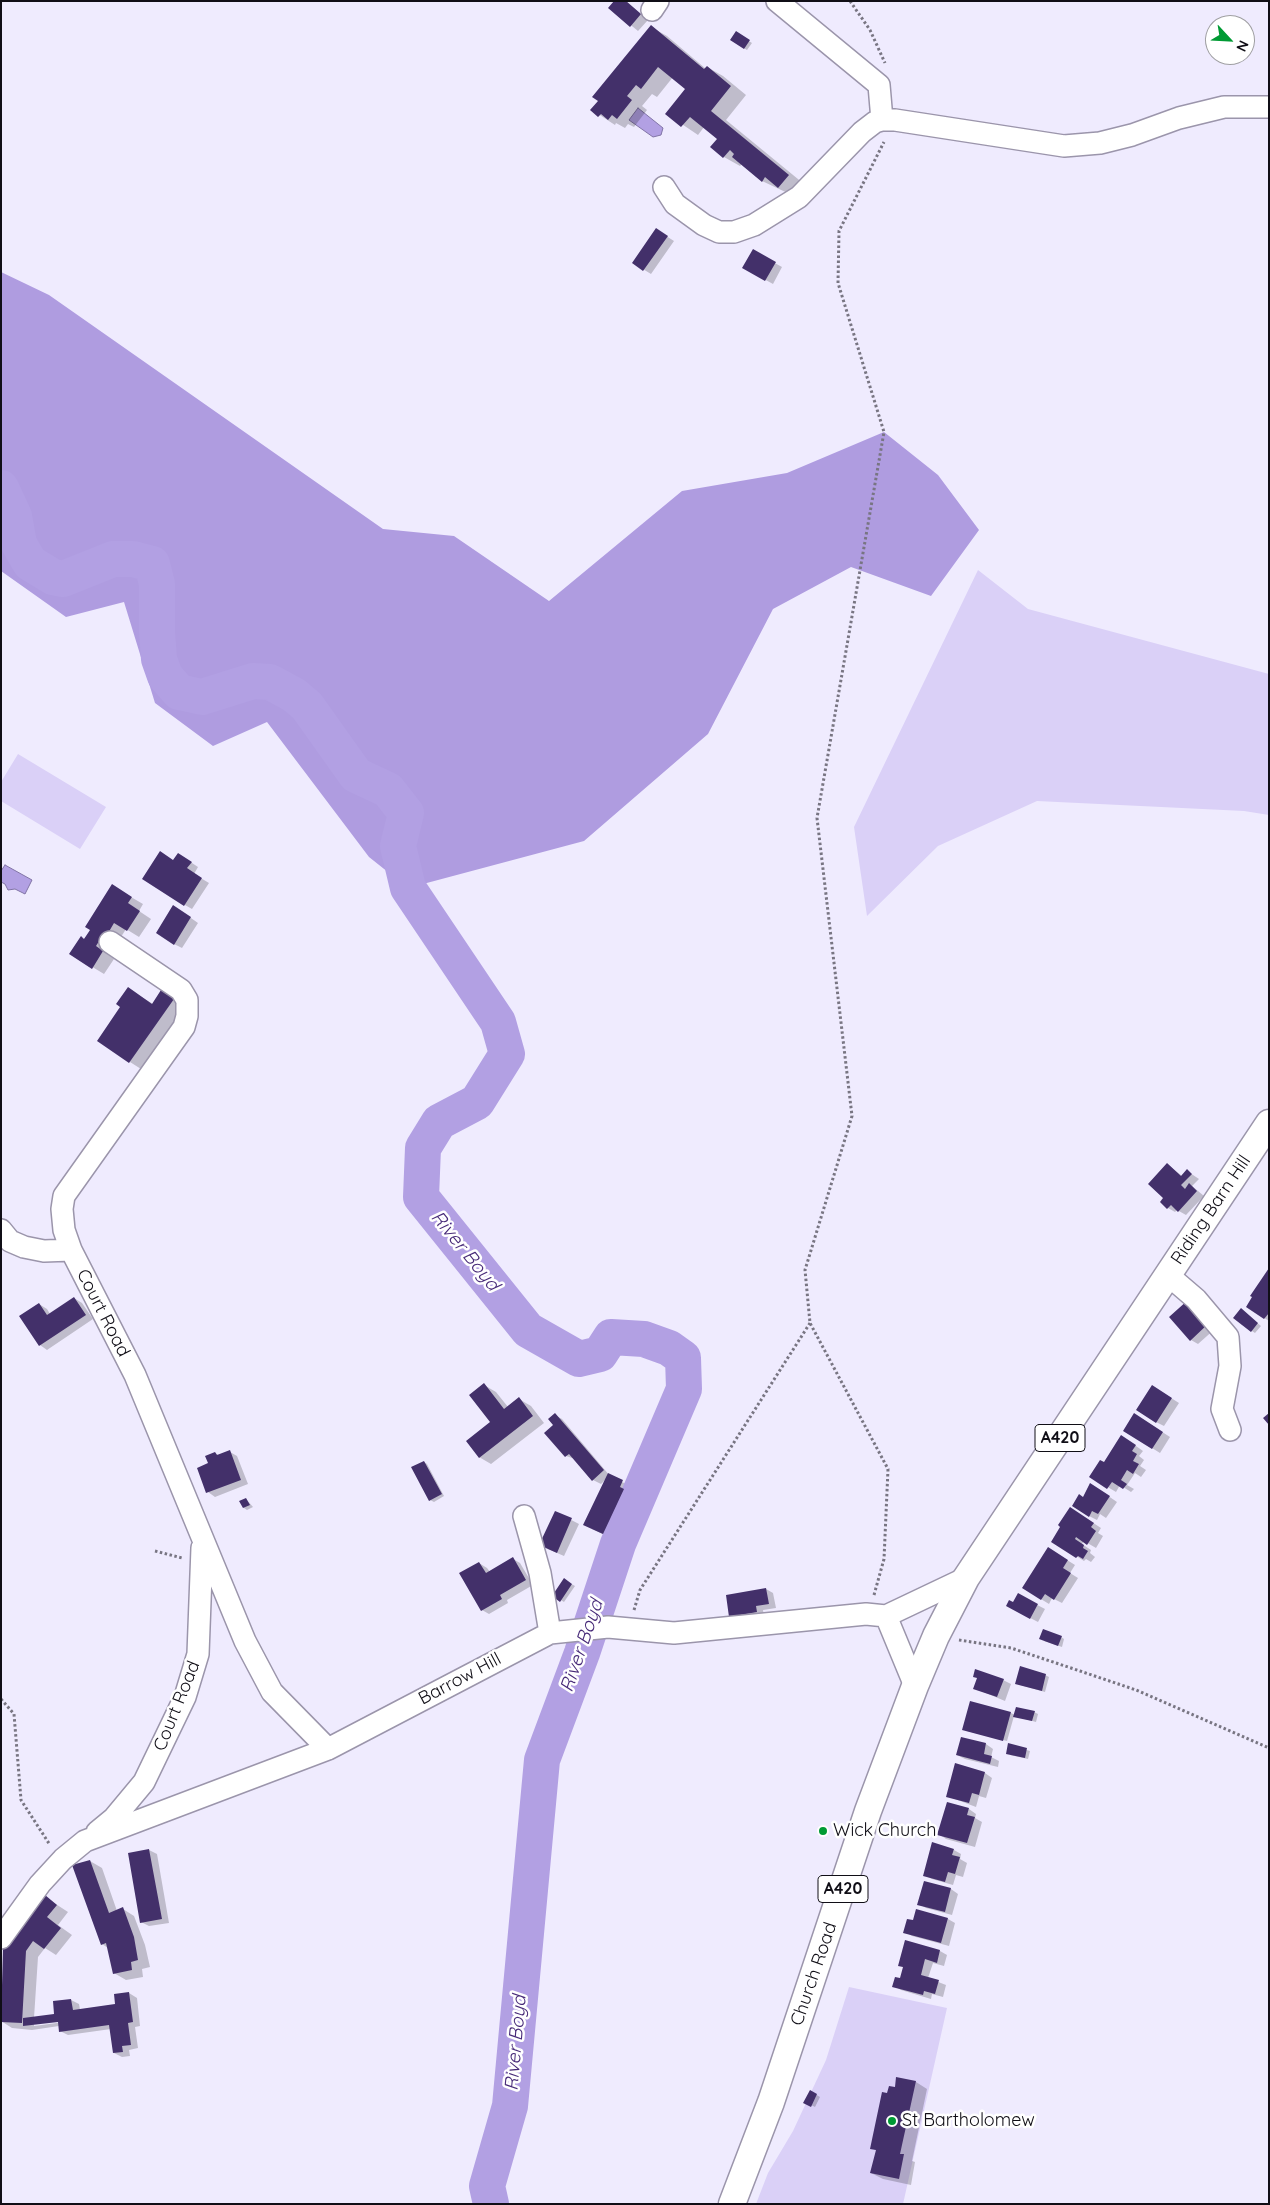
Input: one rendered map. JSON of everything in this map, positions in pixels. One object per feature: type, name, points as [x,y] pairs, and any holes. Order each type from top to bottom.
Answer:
[{"type":"main road","name":"Riding Barn Hill","points":[[966,1578],[1168,1275],[1266,1135]]},
{"type":"main road","name":"Church Road","points":[[732,2204],[771,2102],[868,1811],[936,1636],[966,1578]]},
{"type":"street","points":[[777,1],[879,85],[889,120]]},
{"type":"street","points":[[664,187],[675,204],[704,225],[719,232],[734,232],[754,225],[799,197],[862,132],[875,122],[889,120],[1064,146],[1100,144],[1179,118],[1224,107],[1269,107]]},
{"type":"street","name":"Court Road","points":[[110,942],[181,990],[187,1000],[188,1009],[184,1028],[64,1196],[62,1219],[71,1250],[135,1375],[202,1552],[245,1641],[272,1692],[328,1749]]},
{"type":"street","points":[[1,1230],[10,1241],[24,1248],[44,1251],[71,1250]]},
{"type":"street","points":[[1168,1275],[1196,1299],[1228,1337],[1230,1366],[1222,1409],[1230,1430]]},
{"type":"street","points":[[524,1516],[540,1573],[550,1633]]},
{"type":"street","name":"Court Road","points":[[85,1841],[114,1818],[144,1782],[185,1697],[198,1654],[202,1552]]},
{"type":"street","name":"Barrow Hill","points":[[63,1859],[85,1841],[328,1749],[550,1633],[574,1629],[615,1627],[674,1632],[876,1615],[966,1578]]},
{"type":"street","points":[[876,1615],[915,1686]]},
{"type":"street","points":[[1,1938],[40,1884],[63,1859]]},
{"type":"path","points":[[850,1],[870,30],[886,64]]},
{"type":"path","points":[[876,1615],[875,1591],[884,1559],[888,1469],[810,1323],[805,1270],[852,1116],[817,818],[884,432],[838,283],[839,231],[889,120]]},
{"type":"path","points":[[615,1627],[635,1608],[644,1583],[810,1323]]},
{"type":"path","points":[[155,1551],[202,1552]]},
{"type":"path","points":[[936,1636],[1011,1648],[1080,1671],[1136,1690],[1269,1748]]},
{"type":"path","points":[[1,1699],[14,1714],[21,1800],[46,1840],[63,1859]]},
{"type":"shaded area","points":[[638,108],[663,128],[661,135],[653,137],[629,120]]},
{"type":"shaded area","points":[[1,272],[49,295],[383,529],[454,536],[549,601],[682,491],[787,473],[884,432],[938,475],[979,530],[931,596],[851,567],[773,609],[708,734],[584,841],[408,888],[369,857],[267,722],[213,746],[155,703],[124,602],[66,617],[1,571]]},
{"type":"shaded area","points":[[978,570],[1028,609],[1269,674],[1269,815],[1244,811],[1037,801],[938,846],[867,916],[854,827]]},
{"type":"shaded area","points":[[18,754],[106,807],[80,849],[1,801],[1,782]]},
{"type":"shaded area","points":[[5,865],[32,880],[25,894],[15,889],[8,890],[5,884],[1,882],[1,871]]},
{"type":"shaded area","points":[[849,1987],[947,2008],[903,2204],[756,2204],[768,2173],[793,2131],[826,2060]]},
{"type":"building","points":[[614,1],[626,1],[641,14],[630,27],[608,8]]},
{"type":"building","points":[[651,25],[704,69],[707,66],[731,86],[711,111],[789,175],[778,188],[765,177],[762,182],[732,157],[734,154],[730,150],[723,158],[710,147],[717,139],[690,117],[681,127],[665,114],[685,89],[658,67],[641,89],[636,85],[627,96],[632,100],[617,119],[612,115],[608,120],[601,114],[598,117],[590,110],[598,101],[592,97]]},
{"type":"building","points":[[736,31],[750,40],[744,49],[730,40]]},
{"type":"building","points":[[656,228],[668,236],[643,271],[632,263]]},
{"type":"building","points":[[753,249],[776,262],[765,281],[742,268]]},
{"type":"building","points":[[160,851],[173,860],[178,853],[192,862],[187,868],[202,878],[184,906],[142,879]]},
{"type":"building","points":[[112,884],[132,897],[128,903],[140,911],[127,931],[114,923],[104,940],[101,938],[96,946],[103,951],[92,969],[69,954],[81,936],[84,939],[90,930],[85,927]]},
{"type":"building","points":[[173,905],[191,917],[174,945],[156,933]]},
{"type":"building","points":[[128,987],[152,1004],[161,990],[174,999],[129,1063],[97,1041],[120,1007],[116,1004]]},
{"type":"building","points":[[1167,1163],[1181,1176],[1187,1169],[1192,1174],[1181,1185],[1185,1189],[1189,1183],[1197,1191],[1178,1212],[1171,1205],[1167,1209],[1160,1202],[1163,1198],[1148,1184]]},
{"type":"building","points":[[1269,1268],[1269,1313],[1264,1319],[1246,1307],[1252,1297],[1250,1296]]},
{"type":"building","points":[[74,1297],[86,1315],[39,1346],[19,1316],[39,1303],[47,1315]]},
{"type":"building","points":[[1188,1300],[1209,1323],[1190,1341],[1169,1317]]},
{"type":"building","points":[[1241,1308],[1258,1323],[1251,1332],[1233,1318]]},
{"type":"building","points":[[484,1383],[504,1409],[519,1397],[533,1416],[479,1458],[466,1441],[490,1422],[469,1395]]},
{"type":"building","points":[[1152,1385],[1172,1398],[1156,1423],[1136,1410]]},
{"type":"building","points":[[555,1413],[604,1470],[592,1481],[569,1454],[565,1457],[544,1433],[553,1425],[548,1419]]},
{"type":"building","points":[[1134,1413],[1163,1432],[1152,1449],[1123,1431]]},
{"type":"building","points":[[1269,1413],[1269,1425],[1263,1418]]},
{"type":"building","points":[[1121,1435],[1136,1445],[1132,1451],[1137,1454],[1133,1461],[1139,1464],[1133,1474],[1127,1470],[1121,1480],[1127,1484],[1123,1489],[1112,1482],[1107,1489],[1089,1477],[1100,1460],[1104,1462]]},
{"type":"building","points":[[230,1450],[241,1480],[206,1493],[197,1468],[208,1463],[205,1456],[215,1452],[217,1455]]},
{"type":"building","points":[[424,1461],[442,1494],[429,1501],[411,1467]]},
{"type":"building","points":[[608,1473],[623,1480],[620,1487],[624,1489],[603,1534],[583,1525]]},
{"type":"building","points":[[1090,1483],[1110,1496],[1098,1514],[1092,1511],[1089,1517],[1072,1506],[1079,1494],[1083,1497]]},
{"type":"building","points":[[246,1498],[250,1505],[243,1508],[239,1501]]},
{"type":"building","points":[[1070,1507],[1094,1523],[1091,1527],[1096,1531],[1087,1545],[1076,1537],[1075,1539],[1084,1545],[1083,1548],[1088,1551],[1083,1559],[1078,1556],[1076,1558],[1051,1542],[1060,1527],[1058,1525]]},
{"type":"building","points":[[555,1511],[572,1518],[557,1553],[539,1545]]},
{"type":"building","points":[[1048,1547],[1068,1560],[1063,1568],[1071,1573],[1054,1600],[1045,1594],[1041,1600],[1022,1588]]},
{"type":"building","points":[[513,1557],[526,1580],[500,1595],[502,1599],[481,1611],[459,1573],[479,1562],[486,1573]]},
{"type":"building","points":[[564,1578],[572,1584],[560,1602],[552,1596]]},
{"type":"building","points":[[766,1588],[769,1604],[756,1606],[757,1612],[729,1617],[726,1595]]},
{"type":"building","points":[[1018,1593],[1038,1604],[1030,1619],[1006,1606],[1009,1600],[1013,1602]]},
{"type":"building","points":[[1043,1629],[1062,1636],[1058,1646],[1039,1639]]},
{"type":"building","points":[[1020,1666],[1046,1674],[1042,1691],[1015,1684]]},
{"type":"building","points":[[975,1669],[1004,1679],[997,1697],[973,1689],[977,1678],[973,1677]]},
{"type":"building","points":[[970,1701],[1011,1712],[1003,1741],[962,1730]]},
{"type":"building","points":[[1016,1707],[1035,1711],[1032,1721],[1013,1717]]},
{"type":"building","points":[[961,1737],[986,1743],[984,1754],[992,1756],[990,1764],[956,1755]]},
{"type":"building","points":[[1008,1743],[1027,1748],[1025,1758],[1006,1754]]},
{"type":"building","points":[[955,1763],[985,1772],[979,1795],[972,1793],[969,1803],[946,1797]]},
{"type":"building","points":[[947,1802],[969,1808],[967,1815],[975,1817],[967,1843],[937,1835]]},
{"type":"building","points":[[932,1842],[954,1849],[952,1855],[960,1857],[955,1874],[948,1872],[945,1882],[923,1876]]},
{"type":"building","points":[[149,1849],[162,1919],[140,1923],[128,1853]]},
{"type":"building","points":[[90,1860],[109,1913],[123,1907],[134,1937],[138,1960],[131,1962],[132,1970],[113,1974],[106,1943],[101,1945],[72,1865]]},
{"type":"building","points":[[924,1881],[951,1888],[945,1912],[917,1905]]},
{"type":"building","points":[[45,1895],[57,1905],[47,1917],[61,1928],[44,1949],[33,1941],[26,1951],[22,2023],[1,2022],[3,1948]]},
{"type":"building","points":[[916,1909],[948,1918],[941,1943],[903,1933],[907,1919],[913,1920]]},
{"type":"building","points":[[905,1940],[940,1950],[937,1963],[925,1959],[921,1975],[939,1980],[935,1994],[924,1991],[923,1995],[892,1987],[895,1977],[900,1978],[903,1967],[898,1966]]},
{"type":"building","points":[[129,1992],[133,2022],[128,2023],[131,2045],[122,2046],[123,2052],[113,2053],[109,2025],[59,2032],[58,2022],[23,2026],[23,2018],[54,2014],[53,2001],[71,1999],[73,2010],[115,2004],[114,1994]]},
{"type":"building","name":"St Bartholomew","points":[[896,2077],[916,2081],[900,2154],[904,2154],[899,2179],[870,2173],[876,2150],[870,2149],[882,2092],[887,2093],[889,2086],[895,2087]]},
{"type":"building","points":[[810,2090],[817,2094],[811,2107],[803,2103]]},
{"type":"waterway","name":"River Boyd","points":[[1,488],[14,516],[19,544],[30,563],[53,577],[63,579],[113,559],[133,559],[152,564],[157,584],[159,659],[165,676],[179,692],[202,697],[253,681],[270,682],[294,695],[307,706],[356,775],[388,790],[406,813],[398,846],[408,888],[498,1022],[507,1054],[477,1102],[439,1122],[423,1148],[421,1197],[528,1330],[579,1359],[600,1354],[611,1337],[644,1339],[669,1348],[683,1358],[684,1389],[618,1544],[582,1653],[542,1760],[510,2106],[487,2186],[491,2204]]},
{"type":"place","name":"Wick Church","points":[[823,1831]]},
{"type":"place","name":"St Bartholomew","points":[[892,2121]]}]
